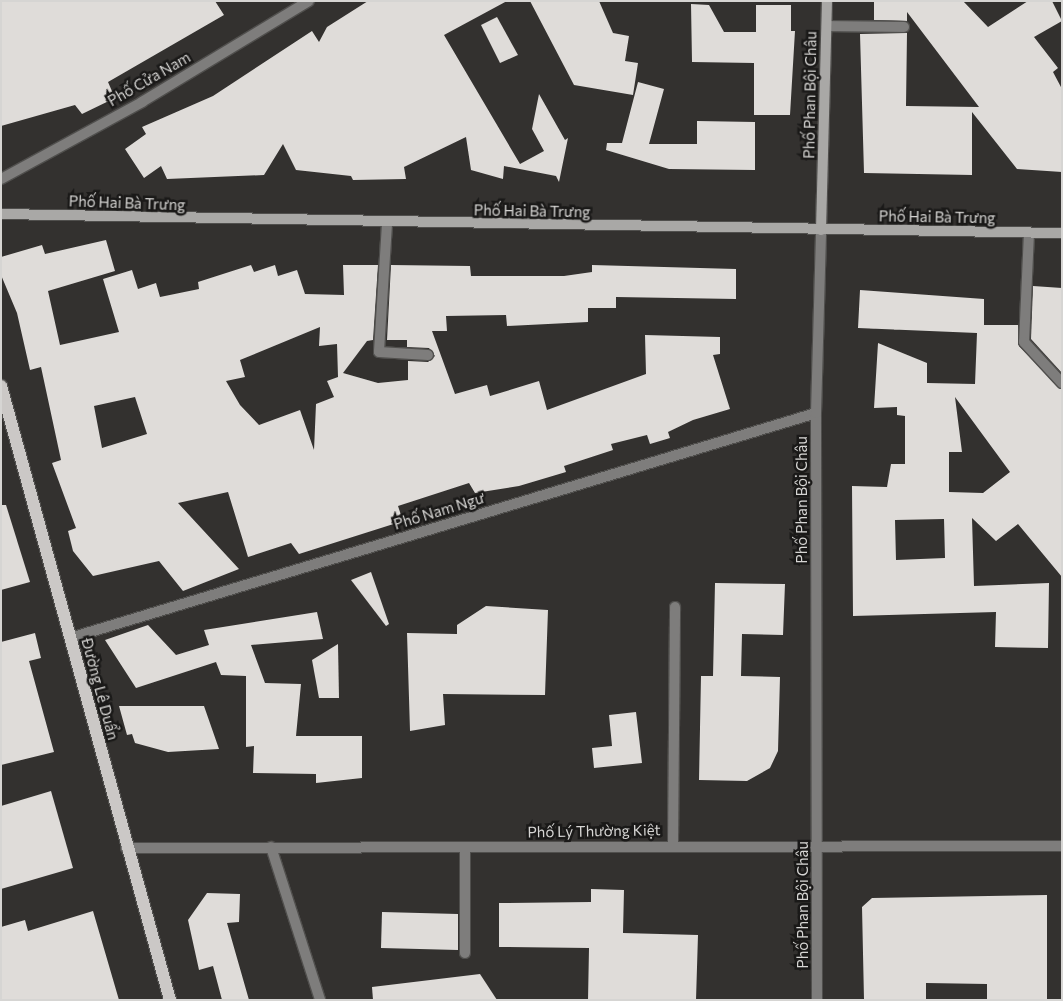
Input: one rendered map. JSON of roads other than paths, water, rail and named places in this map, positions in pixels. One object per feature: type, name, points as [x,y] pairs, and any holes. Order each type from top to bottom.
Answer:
[{"type":"main road","name":"Phố Phan Bội Châu","points":[[821,230],[828,1]]},
{"type":"main road","name":"Phố Hai Bà Trưng","points":[[1,214],[387,224],[1062,233]]},
{"type":"main road","name":"Đường Lê Duẩn","points":[[1,386],[126,848],[170,1000]]},
{"type":"street","name":"Phố Cửa Nam","points":[[1,179],[142,102],[309,1]]},
{"type":"street","points":[[827,26],[904,27]]},
{"type":"street","points":[[387,224],[379,352],[428,355]]},
{"type":"street","name":"Phố Phan Bội Châu","points":[[817,1000],[819,845],[816,413],[821,230]]},
{"type":"street","points":[[1029,234],[1024,342],[1062,383]]},
{"type":"street","name":"Phố Nam Ngư","points":[[70,638],[816,413]]},
{"type":"street","points":[[673,845],[675,607]]},
{"type":"street","name":"Phố Lý Thường Kiệt","points":[[126,848],[465,848],[673,845],[1062,846]]},
{"type":"street","points":[[271,847],[320,1000]]},
{"type":"street","points":[[464,953],[465,848]]}]
